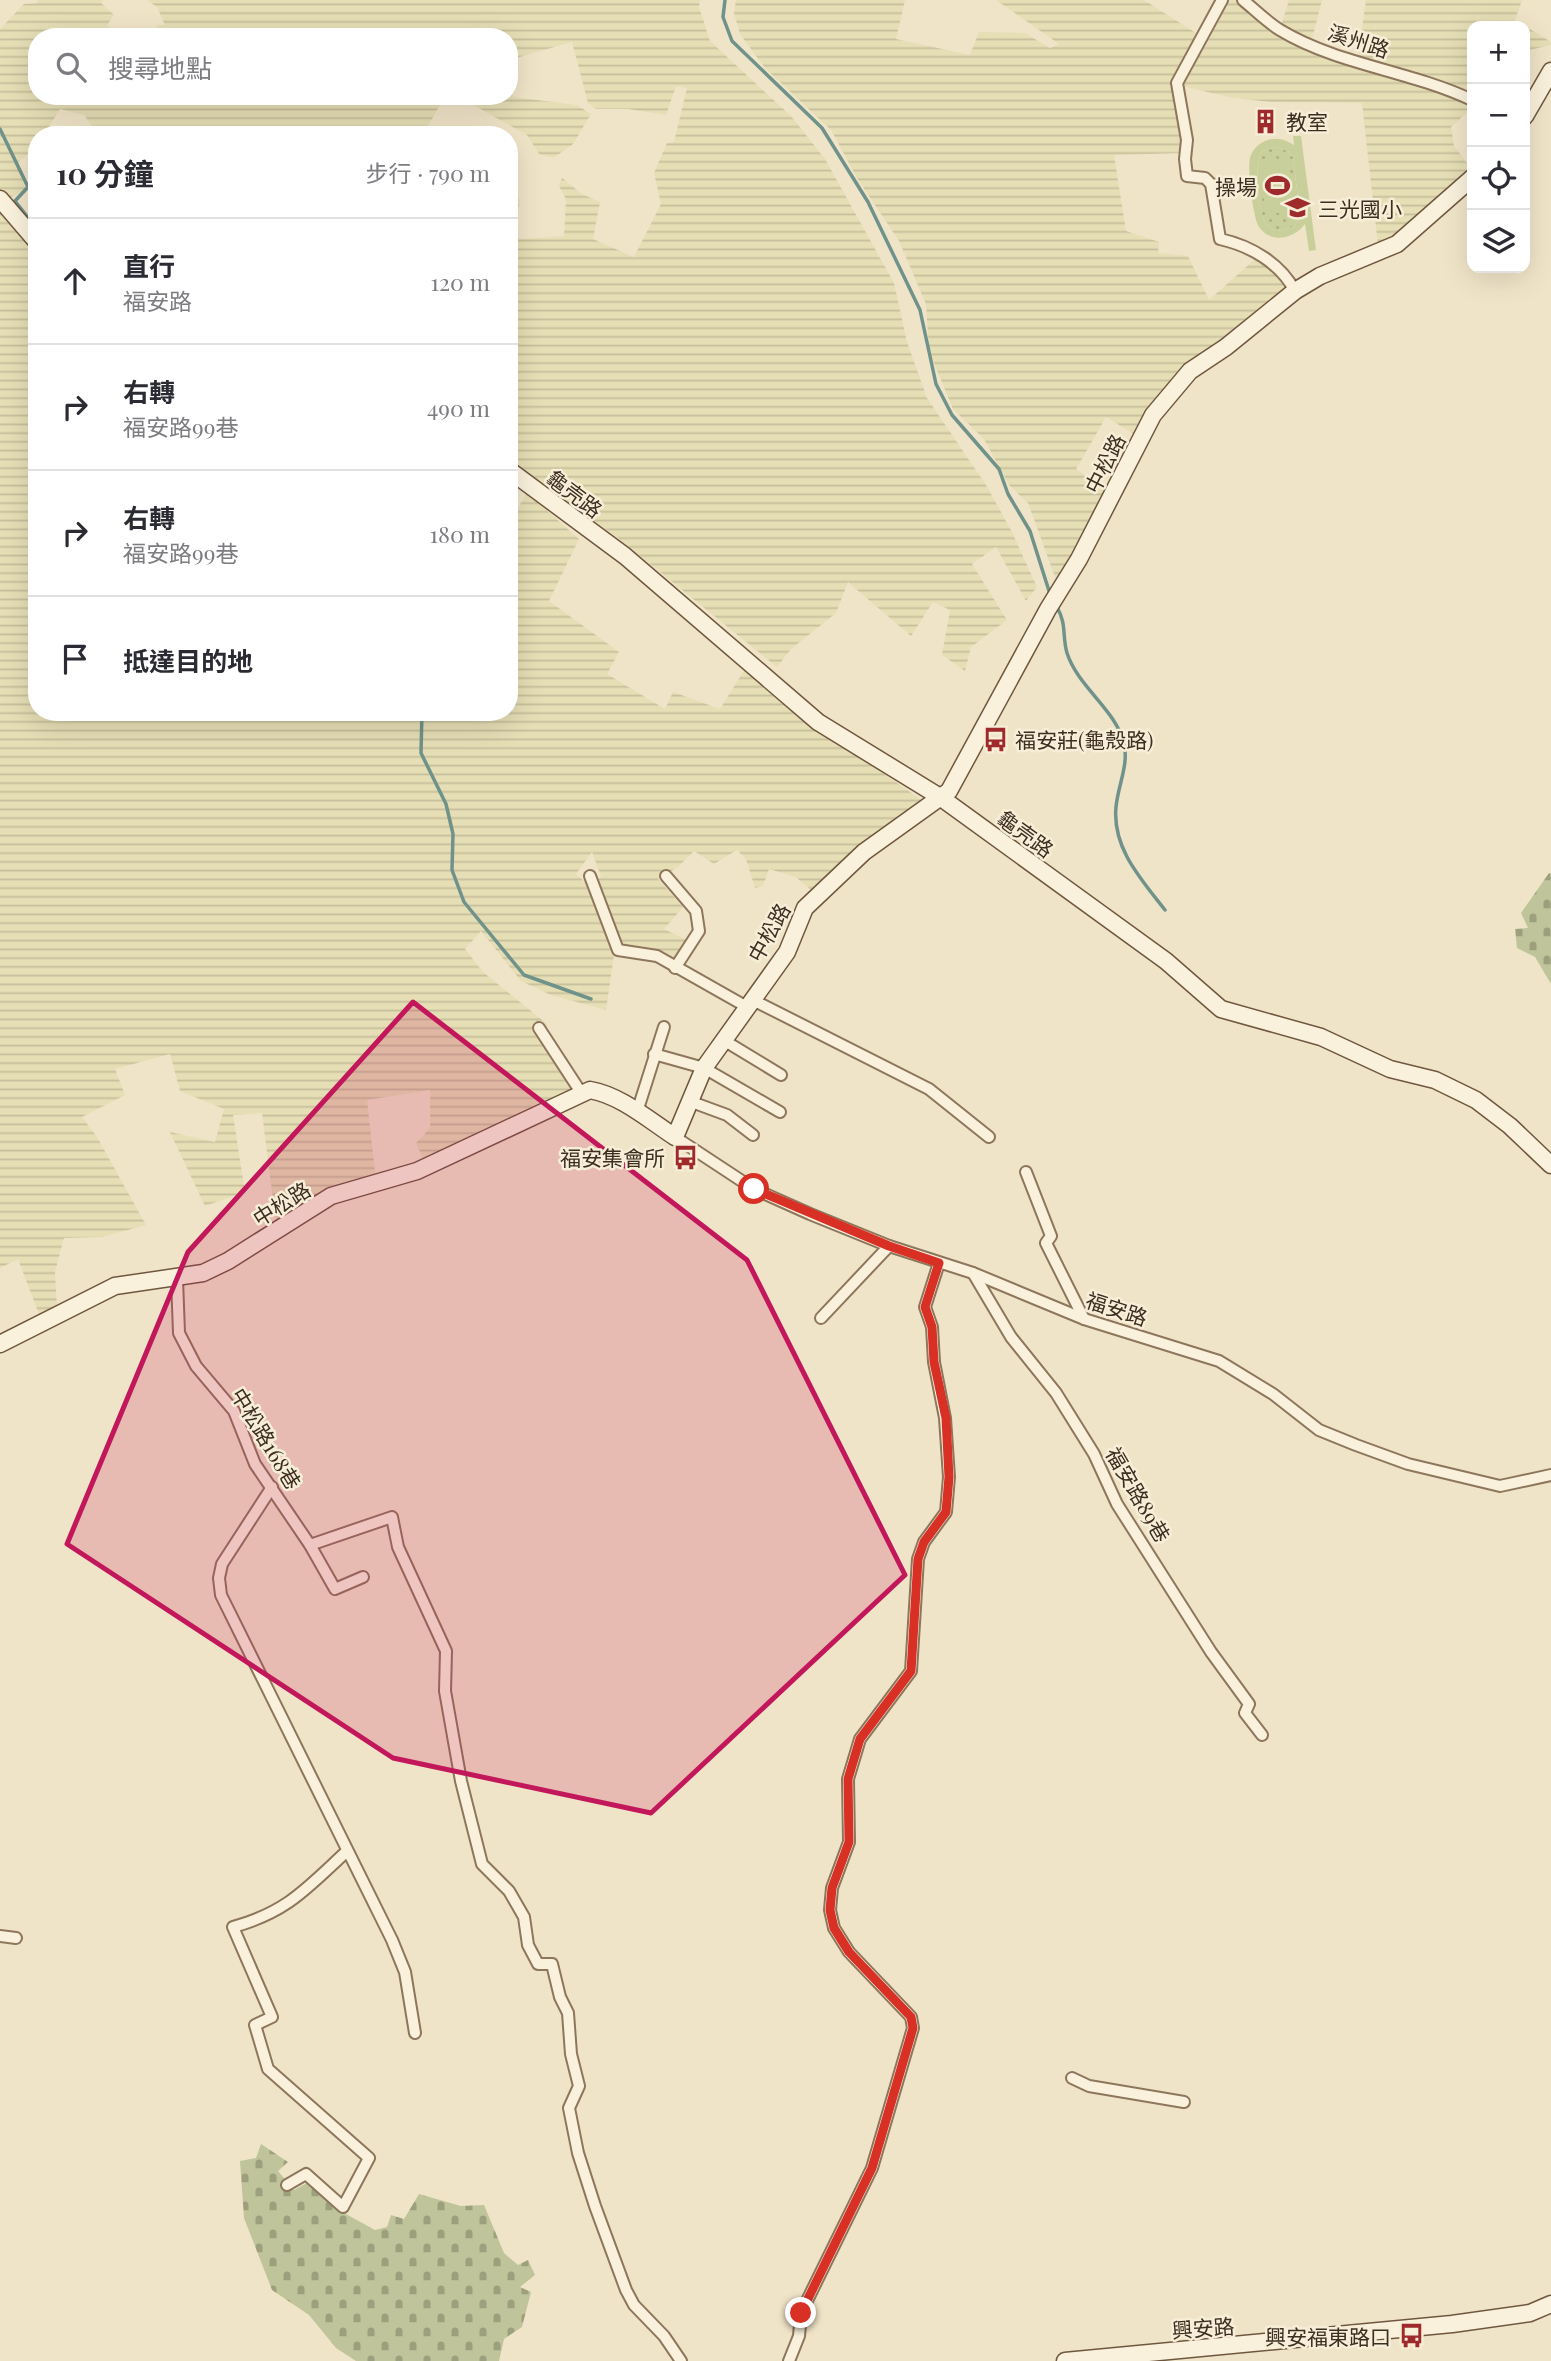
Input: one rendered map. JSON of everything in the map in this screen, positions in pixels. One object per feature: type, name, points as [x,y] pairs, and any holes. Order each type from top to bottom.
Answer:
[{"type":"street","points":[[1222,0],[1177,83],[1187,140],[1187,176],[1205,178],[1211,184],[1220,239],[1261,254],[1289,279],[1295,291]]},
{"type":"street","name":"溪州路","points":[[1242,0],[1280,30],[1321,49],[1449,88],[1467,97]]},
{"type":"street","points":[[1530,107],[1551,71]]},
{"type":"street","name":"中松路","points":[[674,1138],[704,1068],[787,952],[805,908],[864,852],[949,791],[1052,602],[1079,559],[1153,415],[1190,371],[1226,348],[1295,291],[1320,276],[1397,244],[1467,182]]},
{"type":"street","points":[[0,199],[28,232]]},
{"type":"street","name":"龜壳路","points":[[518,477],[625,556],[818,722],[940,797],[1166,961],[1221,1009],[1321,1037],[1390,1069],[1435,1080],[1485,1106],[1551,1165]]},
{"type":"street","points":[[590,876],[618,950],[657,956],[675,968],[929,1089],[989,1137]]},
{"type":"street","points":[[666,876],[696,911],[699,931],[675,968]]},
{"type":"street","points":[[637,1112],[664,1027]]},
{"type":"street","points":[[539,1028],[582,1094],[590,1090],[600,1092],[637,1112],[674,1138]]},
{"type":"street","points":[[725,1041],[781,1075]]},
{"type":"street","points":[[654,1054],[704,1068],[780,1112]]},
{"type":"street","name":"中松路","points":[[0,1344],[115,1286],[177,1279],[203,1273],[228,1262],[331,1196],[422,1170],[582,1094]]},
{"type":"street","points":[[689,1101],[727,1115],[753,1135]]},
{"type":"street","name":"福安路","points":[[674,1138],[754,1189],[889,1246],[973,1273],[1084,1319],[1219,1361],[1273,1394],[1319,1430],[1408,1464],[1500,1486],[1551,1475]]},
{"type":"street","points":[[1026,1172],[1051,1236],[1046,1243],[1084,1319]]},
{"type":"street","points":[[821,1318],[889,1246]]},
{"type":"street","points":[[789,2361],[799,2336],[801,2313],[872,2168],[913,2028],[911,2017],[849,1952],[834,1928],[830,1910],[832,1888],[849,1842],[848,1779],[860,1739],[911,1671],[918,1559],[924,1542],[946,1512],[949,1477],[946,1418],[934,1362],[932,1327],[925,1307],[939,1263]]},
{"type":"street","name":"福安路89巷","points":[[973,1273],[1011,1337],[1056,1393],[1094,1454],[1117,1504],[1211,1652],[1249,1704],[1245,1713],[1262,1735]]},
{"type":"street","name":"中松路168巷","points":[[177,1279],[178,1333],[196,1366],[234,1411],[255,1464],[310,1545],[335,1589],[363,1577]]},
{"type":"street","points":[[272,1487],[222,1564],[219,1578],[221,1595],[405,1972],[415,2033]]},
{"type":"street","points":[[310,1545],[392,1517],[398,1547],[446,1651],[444,1691],[461,1780],[482,1864],[509,1891],[524,1917],[528,1945],[538,1964],[552,1964],[560,1997],[568,2013],[571,2054],[579,2085],[569,2108],[578,2152],[595,2206],[634,2305],[664,2336],[681,2361]]},
{"type":"street","points":[[287,2185],[306,2174],[343,2207],[369,2158],[268,2069],[255,2025],[272,2017],[233,1927],[267,1918],[289,1903],[346,1852]]},
{"type":"street","points":[[0,1936],[16,1938]]},
{"type":"street","points":[[1072,2078],[1089,2087],[1184,2102]]},
{"type":"street","name":"興安路","points":[[1065,2361],[1452,2324],[1530,2313],[1551,2304]]},
{"type":"highlighted area","points":[[413,1002],[747,1260],[905,1575],[651,1813],[393,1758],[67,1544],[188,1252]]},
{"type":"shaded area","points":[[37,0],[103,0],[101,3],[114,15],[107,25],[110,28],[28,28],[28,105],[440,105],[428,126],[92,126],[84,115],[60,109],[50,126],[28,126],[28,155],[17,163],[26,190],[7,199],[0,192],[0,29],[24,4],[37,3]]},
{"type":"shaded area","points":[[147,0],[700,0],[699,7],[710,41],[791,116],[825,159],[894,283],[907,342],[927,398],[986,485],[1012,532],[1037,587],[1026,601],[996,547],[972,564],[1007,620],[971,647],[965,671],[942,655],[950,610],[933,602],[911,636],[848,582],[836,613],[791,649],[777,667],[617,537],[518,467],[518,237],[564,236],[566,199],[559,186],[562,178],[582,194],[600,202],[593,239],[634,257],[661,204],[654,173],[667,143],[674,142],[687,88],[676,86],[666,115],[628,109],[596,109],[588,103],[572,42],[518,57],[518,28],[157,28],[157,25],[165,25],[157,7]]},
{"type":"shaded area","points":[[736,0],[905,0],[896,39],[970,55],[979,32],[1025,33],[1050,48],[1059,44],[996,0],[1144,0],[1196,33],[1205,27],[1222,0],[1243,0],[1280,29],[1289,0],[1322,0],[1312,39],[1358,58],[1366,0],[1522,0],[1517,21],[1467,21],[1467,113],[1451,127],[1454,146],[1467,163],[1467,172],[1379,254],[1362,103],[1272,102],[1233,98],[1178,85],[1185,153],[1114,155],[1126,231],[1159,242],[1158,253],[1188,256],[1209,300],[1262,253],[1293,292],[1191,366],[1139,437],[1106,417],[1076,469],[1104,489],[1106,496],[1058,585],[1028,503],[1009,485],[984,439],[953,409],[929,351],[926,304],[899,241],[857,178],[831,130],[765,68],[740,34],[734,13]]},
{"type":"shaded area","points":[[1530,29],[1551,42],[1551,45],[1530,50]]},
{"type":"shaded area","points":[[518,98],[577,105],[591,114],[573,144],[553,158],[539,154],[527,135],[518,130],[518,126],[511,126],[473,105],[518,105]]},
{"type":"shaded area","points":[[0,210],[28,242],[28,721],[518,721],[518,508],[527,493],[579,539],[549,601],[619,652],[607,674],[665,709],[673,692],[720,709],[745,669],[845,747],[926,803],[812,891],[796,877],[769,869],[763,886],[755,888],[746,859],[737,850],[714,864],[694,851],[678,867],[658,879],[683,907],[664,929],[693,943],[673,964],[614,955],[606,1010],[551,995],[521,981],[481,931],[465,949],[483,972],[547,1024],[547,1049],[576,1093],[426,1165],[416,1143],[430,1128],[430,1090],[367,1100],[376,1181],[325,1190],[276,1223],[262,1113],[233,1115],[245,1192],[205,1206],[170,1132],[215,1142],[224,1109],[180,1091],[170,1054],[115,1069],[125,1095],[82,1117],[97,1137],[146,1225],[102,1237],[64,1238],[55,1272],[57,1308],[40,1317],[18,1259],[0,1268]],"holes":[[[592,852],[601,876],[596,882],[586,883],[576,874]]]},
{"type":"green space","points":[[1293,136],[1301,136],[1316,250],[1309,251],[1305,224],[1289,236],[1270,236],[1259,227],[1255,214],[1249,172],[1251,155],[1259,144],[1272,139],[1294,145]],"holes":[[[1277,147],[1288,151],[1293,157],[1300,214],[1295,226],[1281,231],[1269,227],[1263,218],[1258,165],[1262,151]]]},
{"type":"green space","points":[[1277,147],[1288,151],[1293,157],[1300,214],[1295,226],[1281,231],[1266,224],[1258,188],[1258,166],[1262,151]]},
{"type":"green space","name":"操場","points":[[1288,157],[1296,210],[1266,215],[1259,162]]},
{"type":"green space","points":[[1549,873],[1551,984],[1535,957],[1517,948],[1515,929],[1528,928],[1521,913]]},
{"type":"green space","points":[[261,2144],[288,2162],[278,2171],[294,2190],[307,2183],[344,2213],[375,2230],[387,2227],[391,2215],[404,2219],[419,2194],[461,2206],[484,2205],[504,2253],[518,2265],[528,2260],[535,2275],[520,2287],[531,2292],[522,2327],[504,2339],[499,2361],[356,2361],[336,2348],[309,2315],[272,2290],[244,2218],[240,2161],[256,2158]]},
{"type":"waterway","points":[[725,0],[723,17],[732,41],[822,128],[868,202],[920,310],[936,384],[952,415],[999,469],[1008,494],[1030,531],[1050,594]]},
{"type":"waterway","points":[[0,129],[28,187]]},
{"type":"waterway","points":[[28,187],[15,201],[28,218]]},
{"type":"waterway","points":[[1057,607],[1072,665],[1113,719],[1124,743],[1124,767],[1116,807],[1116,822],[1123,849],[1165,910]]},
{"type":"waterway","points":[[422,721],[421,753],[446,804],[453,834],[452,870],[464,902],[524,975],[591,999]]},
{"type":"place","name":"教室","points":[[1266,121]]},
{"type":"place","name":"操場","points":[[1277,186]]},
{"type":"place","name":"三光國小","points":[[1298,208]]},
{"type":"place","name":"福安莊(龜殼路)","points":[[995,739]]},
{"type":"place","name":"福安集會所","points":[[685,1157]]},
{"type":"place","name":"興安福東路口","points":[[1411,2336]]},
{"type":"route","points":[[754,1189],[889,1246],[939,1263],[925,1307],[932,1327],[934,1362],[946,1418],[949,1477],[946,1512],[924,1542],[918,1559],[911,1671],[860,1739],[848,1779],[849,1842],[832,1888],[830,1910],[834,1928],[849,1952],[911,2017],[913,2028],[872,2168],[801,2313]]}]
